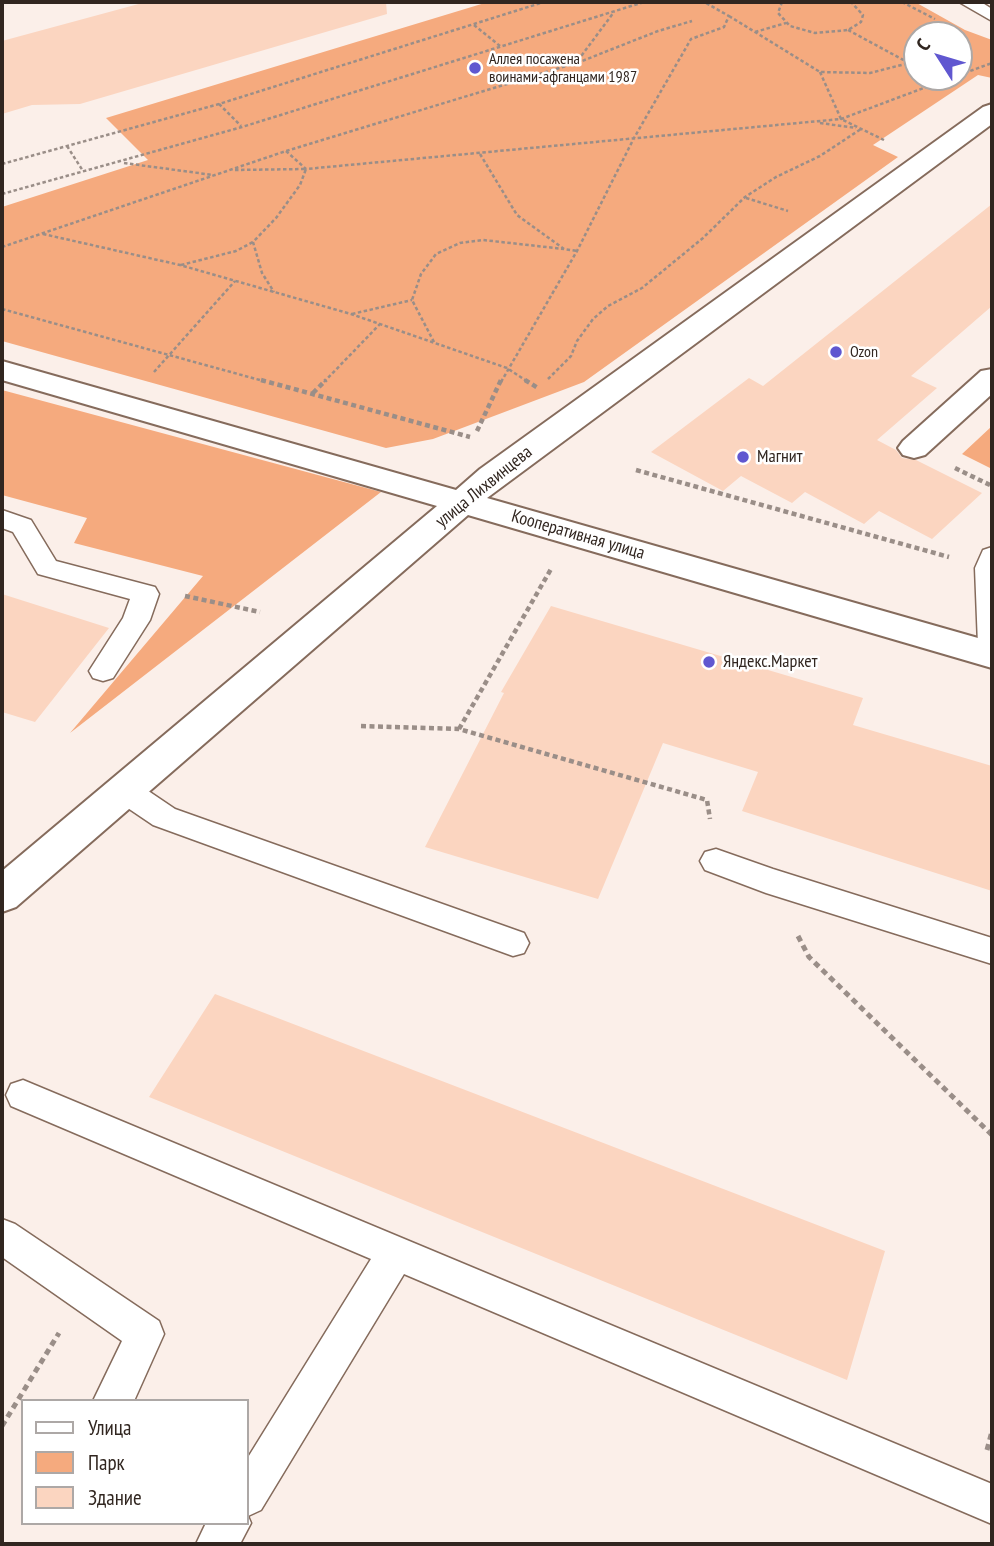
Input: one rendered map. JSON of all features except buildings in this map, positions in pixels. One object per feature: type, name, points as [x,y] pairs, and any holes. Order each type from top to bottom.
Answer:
[{"type":"street","name":"улица Лихвинцева","points":[[2,895],[463,502],[579,412],[992,112]]},
{"type":"street","name":"Кооперативная улица","points":[[2,370],[992,655]]},
{"type":"street","points":[[914,448],[992,378]]},
{"type":"lane","points":[[968,2],[992,16]]},
{"type":"lane","points":[[986,2],[992,5]]},
{"type":"lane","points":[[2,519],[22,526],[47,568],[145,594],[136,620],[103,671]]},
{"type":"lane","points":[[990,562],[992,645]]},
{"type":"lane","points":[[124,790],[164,817],[513,943]]},
{"type":"lane","points":[[716,861],[766,880],[992,951]]},
{"type":"lane","points":[[23,1095],[992,1504]]},
{"type":"lane","points":[[2,1236],[145,1334],[114,1399]]},
{"type":"lane","points":[[248,1494],[396,1252]]},
{"type":"lane","points":[[217,1544],[229,1525]]},
{"type":"path","points":[[2,164],[219,104],[544,2]]},
{"type":"path","points":[[2,194],[242,127],[644,2]]},
{"type":"path","points":[[704,2],[820,72],[870,73],[903,66]]},
{"type":"path","points":[[782,2],[778,13],[786,23],[816,33],[848,30],[861,22],[863,15],[854,2]]},
{"type":"path","points":[[576,63],[614,12]]},
{"type":"path","points":[[2,309],[474,438],[507,368],[577,251],[634,138],[691,39],[724,27],[729,16]]},
{"type":"path","points":[[2,247],[286,151],[576,63],[658,31],[692,21]]},
{"type":"path","points":[[754,33],[786,23]]},
{"type":"path","points":[[473,25],[501,47]]},
{"type":"path","points":[[848,30],[903,60]]},
{"type":"path","points":[[973,70],[992,63]]},
{"type":"path","points":[[820,72],[841,119],[926,160]]},
{"type":"path","points":[[230,170],[306,169],[841,119],[916,91]]},
{"type":"path","points":[[219,104],[242,127]]},
{"type":"path","points":[[811,121],[861,129]]},
{"type":"path","points":[[548,379],[571,356],[577,341],[593,319],[608,306],[642,288],[703,238],[745,197],[776,177],[820,156],[861,129]]},
{"type":"path","points":[[66,146],[83,171]]},
{"type":"path","points":[[286,151],[306,169]]},
{"type":"path","points":[[480,154],[517,215],[565,249]]},
{"type":"path","points":[[120,163],[214,175]]},
{"type":"path","points":[[180,265],[236,251],[253,242],[276,218],[300,186],[306,169]]},
{"type":"path","points":[[41,233],[180,265],[351,314],[507,368],[538,388]]},
{"type":"path","points":[[434,342],[412,300],[421,274],[436,254],[460,243],[483,240],[577,251]]},
{"type":"path","points":[[253,242],[262,273],[275,293]]},
{"type":"path","points":[[121,405],[170,355],[235,281]]},
{"type":"path","points":[[351,314],[412,300]]},
{"type":"path","points":[[312,394],[380,324]]},
{"type":"path","points":[[636,470],[990,562]]},
{"type":"path","points":[[459,729],[554,563]]},
{"type":"path","points":[[145,594],[181,595],[260,612]]},
{"type":"path","points":[[362,726],[459,729],[707,800],[716,861]]},
{"type":"path","points":[[766,880],[809,957],[992,1135]]},
{"type":"path","points":[[2,1426],[65,1325]]},
{"type":"green space","points":[[488,2],[915,2],[949,21],[903,21],[903,91],[954,91],[873,145],[898,157],[584,382],[433,439],[386,448],[2,341],[2,207],[148,160],[106,118]]},
{"type":"green space","points":[[973,33],[992,40],[992,78],[978,75],[973,78]]},
{"type":"green space","points":[[2,390],[381,492],[70,733],[203,576],[74,543],[87,518],[2,495]]},
{"type":"green space","points":[[992,426],[992,469],[962,454]]},
{"type":"place","name":"Аллея посажена воинами-афганцами 1987","points":[[475,68]]},
{"type":"place","name":"Ozon","points":[[836,352]]},
{"type":"place","name":"Магнит","points":[[743,457]]},
{"type":"place","name":"Яндекс.Маркет","points":[[709,662]]}]
